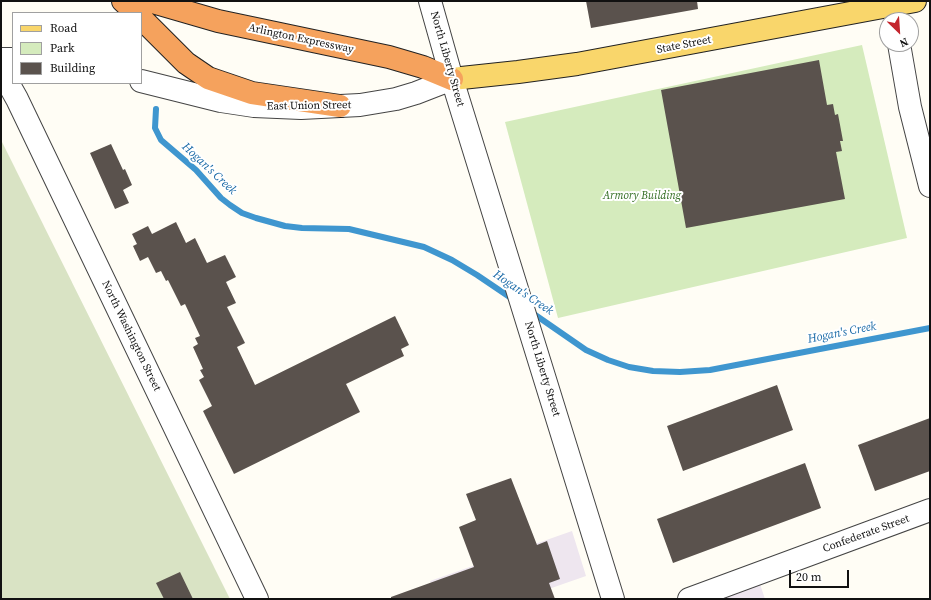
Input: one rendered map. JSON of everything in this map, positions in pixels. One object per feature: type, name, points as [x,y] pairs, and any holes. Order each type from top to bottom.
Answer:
[{"type":"highway","points":[[123,1],[135,12]]},
{"type":"highway","name":"Arlington Expressway","points":[[149,1],[218,21],[406,62],[423,67],[452,79]]},
{"type":"highway","points":[[142,19],[186,63],[208,78],[252,93],[340,106]]},
{"type":"main road","name":"State Street","points":[[452,79],[577,64],[893,9],[915,1]]},
{"type":"street","name":"North Liberty Street","points":[[430,1],[452,79],[613,599]]},
{"type":"street","points":[[900,52],[910,107],[930,186]]},
{"type":"street","points":[[1,59],[12,59]]},
{"type":"street","name":"North Washington Street","points":[[1,74],[13,91],[257,599]]},
{"type":"street","name":"East Union Street","points":[[142,81],[205,98],[254,106],[283,108],[360,105],[396,99],[452,79]]},
{"type":"street","name":"Confederate Street","points":[[689,599],[930,510]]},
{"type":"shaded area","points":[[572,531],[586,576],[520,599],[437,599],[430,581]]},
{"type":"shaded area","points":[[760,584],[765,599],[716,599]]},
{"type":"green space","name":"Armory Building","points":[[862,45],[907,238],[558,318],[505,122]]},
{"type":"green space","points":[[1,140],[230,599],[1,599]]},
{"type":"building","points":[[586,1],[697,1],[698,9],[591,28]]},
{"type":"building","points":[[819,60],[827,105],[833,104],[835,115],[838,114],[843,141],[840,141],[842,151],[836,152],[845,199],[686,228],[661,90]]},
{"type":"building","points":[[111,144],[132,185],[123,190],[129,203],[115,209],[90,153]]},
{"type":"building","points":[[176,222],[186,243],[195,238],[207,263],[225,255],[236,277],[226,282],[236,303],[227,307],[245,343],[237,347],[255,385],[395,316],[409,345],[401,349],[404,356],[346,384],[360,412],[234,474],[203,411],[212,406],[199,380],[204,377],[200,370],[203,369],[193,347],[198,344],[195,338],[200,336],[185,304],[181,306],[168,280],[166,281],[161,271],[156,273],[148,257],[140,261],[133,246],[137,244],[132,234],[148,226],[152,234]]},
{"type":"building","points":[[777,385],[793,430],[683,471],[667,426]]},
{"type":"building","points":[[930,418],[930,471],[875,491],[858,445]]},
{"type":"building","points":[[805,463],[821,508],[673,563],[657,519]]},
{"type":"building","points":[[511,478],[537,545],[547,541],[560,579],[549,583],[555,599],[391,599],[391,597],[474,567],[459,527],[476,520],[466,494]]},
{"type":"building","points":[[180,572],[193,599],[164,599],[156,583]]},
{"type":"waterway","name":"Hogan's Creek","points":[[156,109],[155,128],[161,140],[196,170],[221,198],[242,213],[285,226],[302,228],[349,229],[424,247],[452,260],[514,300]]},
{"type":"waterway","name":"Hogan's Creek","points":[[531,312],[586,350],[608,360],[629,367],[653,371],[680,372],[710,370],[930,328]]}]
